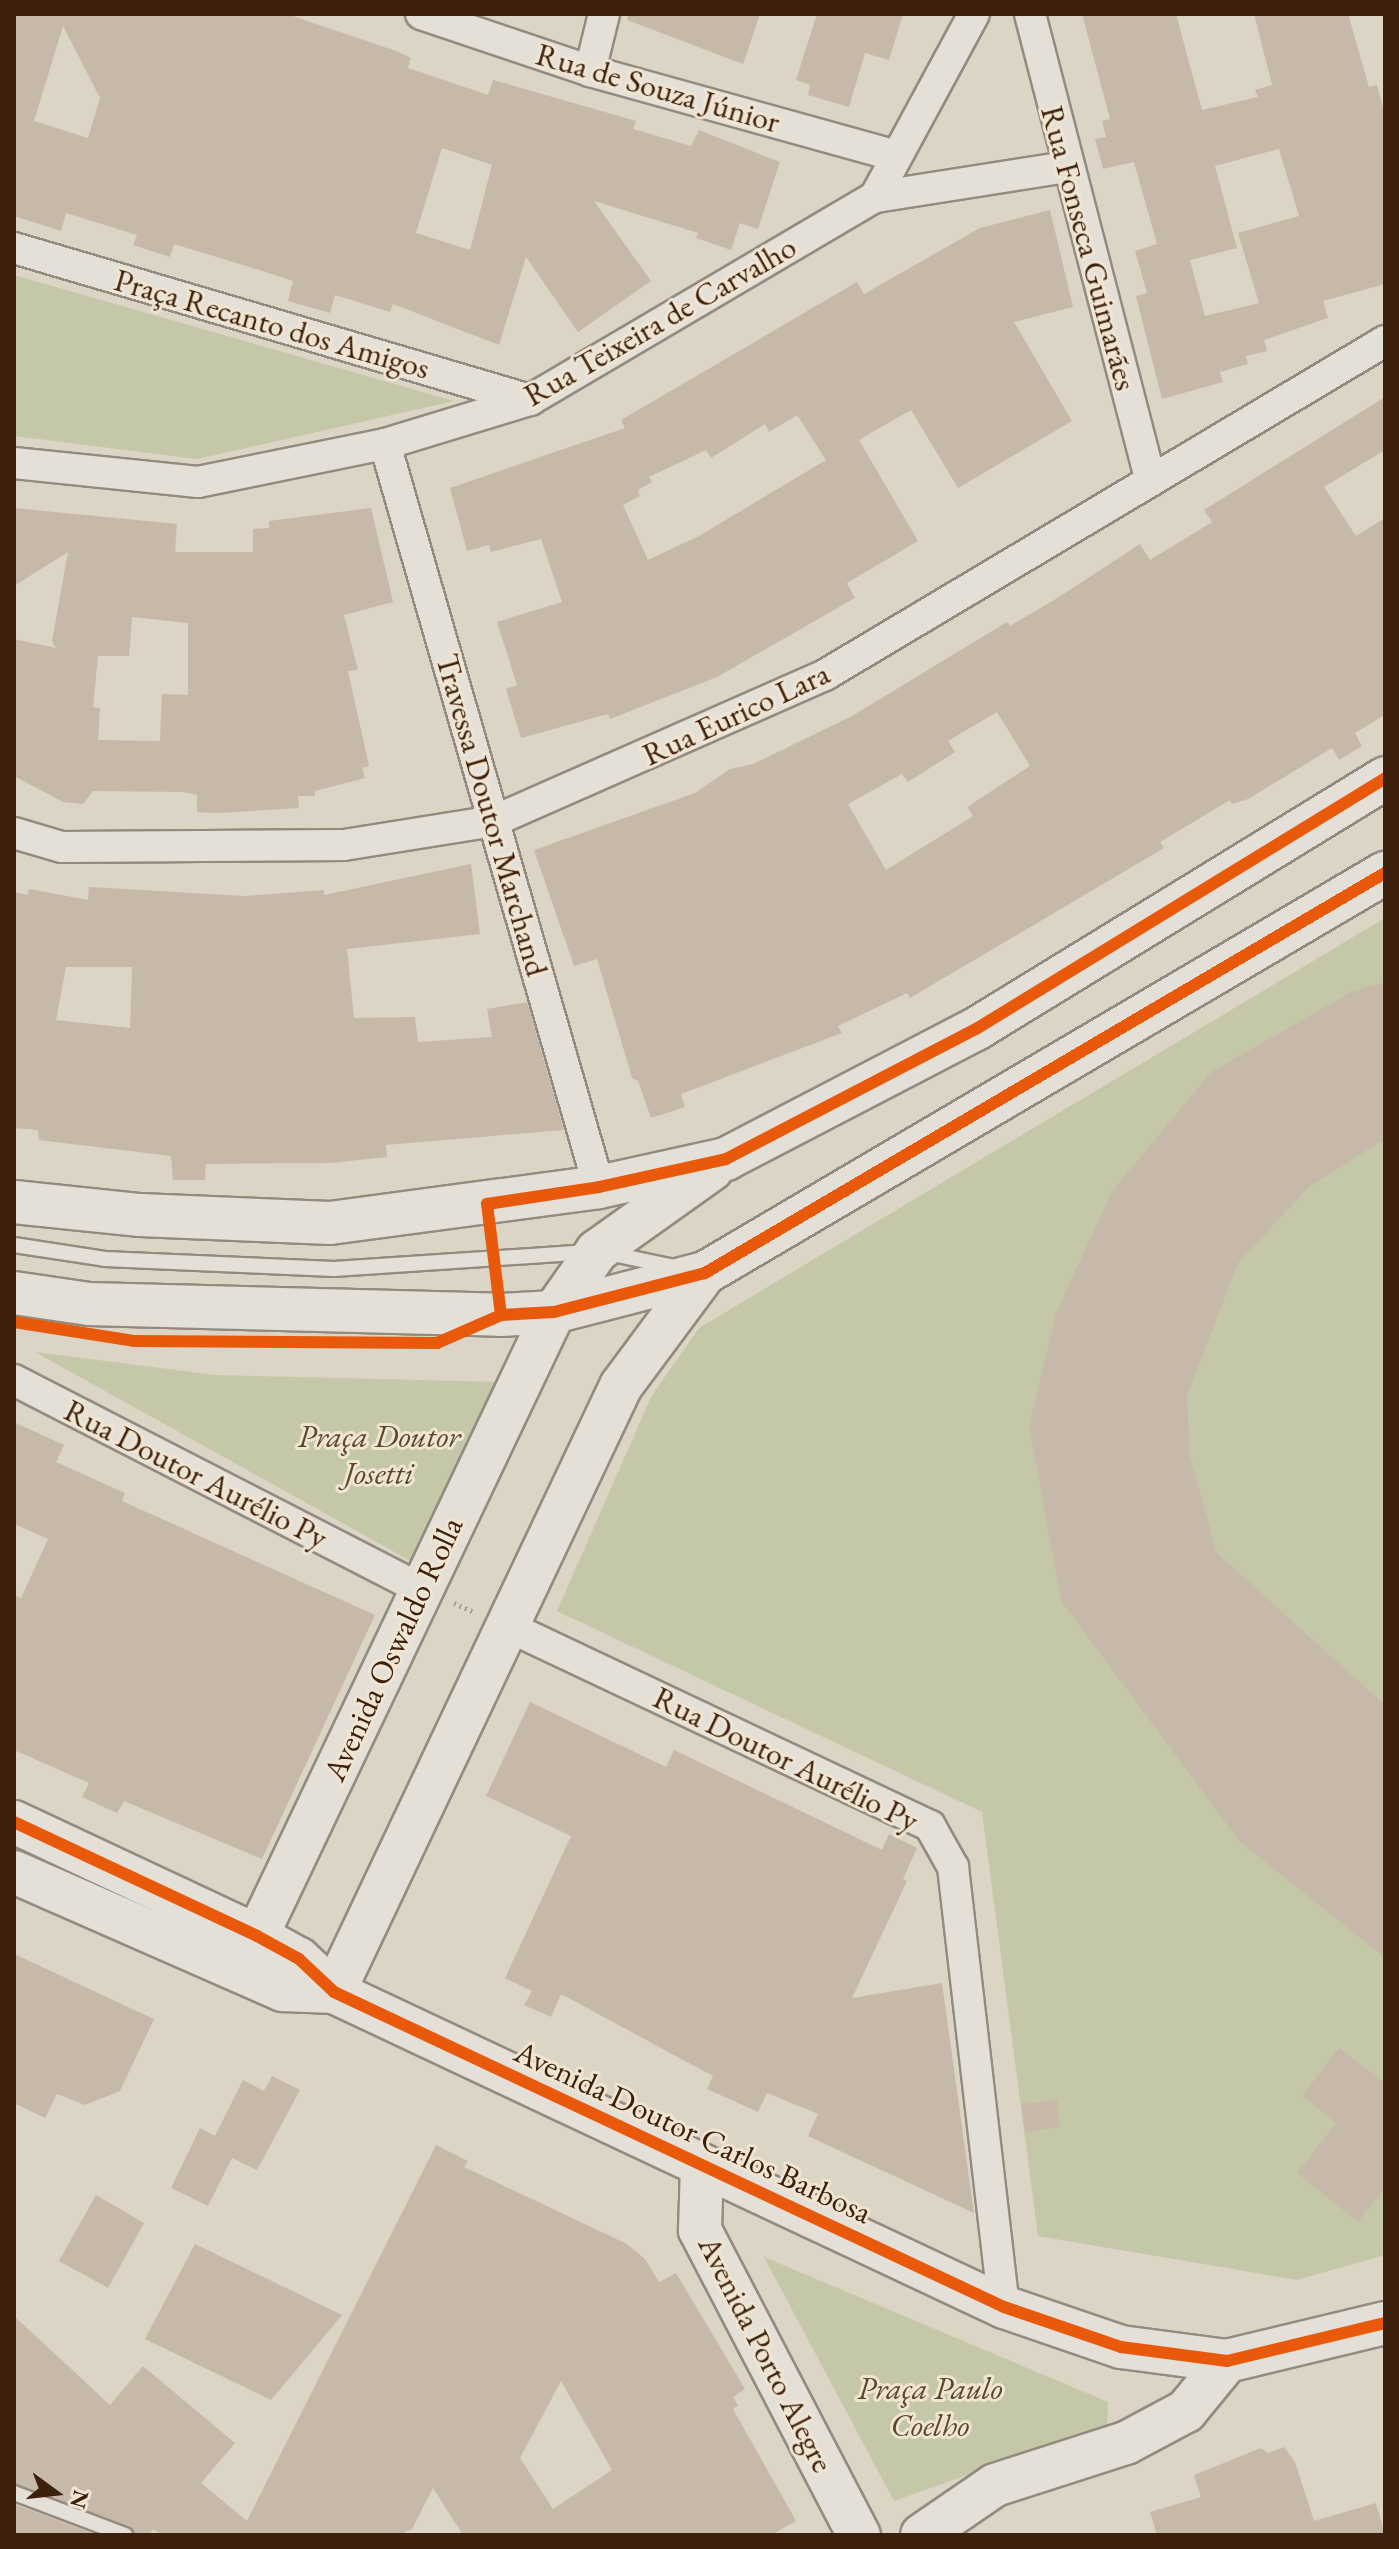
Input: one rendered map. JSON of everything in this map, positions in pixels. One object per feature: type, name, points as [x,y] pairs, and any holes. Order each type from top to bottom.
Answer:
[{"type":"street","name":"Rua de Souza Júnior","points":[[421,14],[590,71],[896,156]]},
{"type":"street","points":[[590,71],[604,14]]},
{"type":"street","points":[[875,197],[974,14]]},
{"type":"street","name":"Rua Fonseca Guimarães","points":[[1030,14],[1067,167],[1151,481]]},
{"type":"street","name":"Rua Teixeira de Carvalho","points":[[14,463],[198,482],[385,444],[530,400],[875,197],[1067,167]]},
{"type":"street","name":"Praça Recanto dos Amigos","points":[[14,248],[530,400]]},
{"type":"street","name":"Rua Eurico Lara","points":[[14,833],[62,847],[344,845],[494,821],[825,675],[1385,341]]},
{"type":"street","name":"Travessa Doutor Marchand","points":[[385,444],[599,1187]]},
{"type":"street","points":[[14,1202],[140,1215],[330,1223],[599,1187],[726,1159],[976,1029],[1385,778]]},
{"type":"street","points":[[14,1293],[89,1304],[554,1312],[705,1273],[1385,873]]},
{"type":"street","name":"Avenida Oswaldo Rolla","points":[[257,1936],[554,1312],[597,1251],[726,1159]]},
{"type":"street","points":[[334,1992],[505,1625],[621,1386],[705,1273]]},
{"type":"street","name":"Rua Doutor Aurélio Py","points":[[14,1380],[421,1589]]},
{"type":"street","name":"Rua Doutor Aurélio Py","points":[[505,1625],[930,1826],[953,1867],[1004,2307]]},
{"type":"street","name":"Avenida Doutor Carlos Barbosa","points":[[14,1822],[257,1936],[299,1959],[334,1992],[1004,2307],[1121,2347],[1227,2361],[1385,2323]]},
{"type":"street","name":"Avenida Doutor Carlos Barbosa","points":[[14,1872],[283,1990],[334,1992]]},
{"type":"street","name":"Avenida Porto Alegre","points":[[702,2166],[700,2230],[859,2535]]},
{"type":"street","points":[[922,2535],[995,2485],[1126,2443],[1174,2418],[1186,2411],[1227,2361]]},
{"type":"street","points":[[975,2535],[995,2485]]},
{"type":"lane","points":[[14,1245],[105,1259],[334,1269],[597,1251],[705,1273]]},
{"type":"lane","points":[[14,2493],[125,2535]]},
{"type":"path","points":[[421,1589],[505,1625]]},
{"type":"green space","points":[[14,275],[454,401],[197,459],[15,436]]},
{"type":"green space","points":[[1385,918],[1385,2255],[1297,2280],[1038,2236],[982,1812],[557,1611],[651,1397],[699,1328]]},
{"type":"green space","name":"Praça Doutor Josetti","points":[[35,1352],[215,1375],[502,1382],[416,1564]]},
{"type":"green space","name":"Praça Paulo Coelho","points":[[764,2257],[1108,2402],[1107,2425],[894,2501]]},
{"type":"building","points":[[14,14],[287,14],[396,51],[411,58],[408,68],[488,95],[493,80],[636,121],[633,129],[691,146],[699,130],[780,162],[758,229],[740,223],[731,250],[696,238],[698,233],[594,201],[651,281],[578,332],[526,257],[499,345],[393,304],[390,312],[335,295],[330,313],[288,301],[293,281],[174,244],[170,257],[133,245],[137,235],[66,213],[61,231],[14,216]],"holes":[[[63,26],[100,98],[88,138],[34,121]],[[442,148],[492,165],[470,250],[416,233]]]},
{"type":"building","points":[[628,14],[760,14],[743,64],[627,20]]},
{"type":"building","points":[[817,14],[903,14],[889,60],[865,53],[849,107],[808,95],[810,85],[796,80]]},
{"type":"building","points":[[1082,14],[1176,14],[1202,110],[1258,97],[1255,90],[1272,85],[1254,14],[1348,14],[1369,87],[1377,85],[1385,115],[1385,284],[1323,301],[1328,318],[1264,340],[1267,351],[1246,356],[1248,364],[1220,372],[1223,382],[1162,399],[1136,296],[1147,293],[1135,251],[1157,244],[1134,162],[1103,169],[1095,139],[1106,137],[1102,121],[1110,119]],"holes":[[[1279,149],[1299,216],[1238,233],[1259,303],[1205,316],[1190,260],[1237,248],[1215,166]]]},
{"type":"building","points":[[1050,210],[1073,307],[1014,322],[1072,421],[958,488],[911,410],[888,423],[859,440],[918,541],[847,583],[855,598],[717,677],[610,719],[608,714],[521,738],[506,689],[517,685],[497,622],[562,602],[541,539],[491,552],[489,545],[467,551],[450,488],[625,428],[621,420],[857,282],[864,294],[980,228]],"holes":[[[797,415],[826,460],[699,536],[648,560],[623,505],[640,496],[638,490],[652,482],[649,477],[706,450],[711,458],[765,424],[769,432]]]},
{"type":"building","points":[[1385,397],[1385,450],[1324,487],[1356,536],[1385,518],[1385,715],[1355,733],[1362,746],[1339,760],[1332,748],[1248,799],[1232,804],[1230,800],[1160,842],[1164,848],[910,998],[907,993],[838,1026],[842,1033],[681,1094],[685,1107],[651,1118],[638,1081],[632,1078],[597,959],[574,966],[534,850],[695,793],[730,769],[753,764],[852,716],[1007,622],[1010,626],[1059,597],[1140,544],[1150,560],[1212,522],[1204,510]],"holes":[[[997,712],[1030,766],[967,807],[973,816],[886,870],[848,804],[902,774],[908,782],[955,752],[948,741]]]},
{"type":"building","points":[[14,508],[177,524],[175,552],[253,552],[253,529],[269,528],[269,521],[371,508],[393,602],[344,615],[358,670],[348,671],[369,766],[362,768],[365,778],[315,791],[315,796],[298,796],[299,808],[218,813],[197,812],[197,795],[184,792],[93,791],[83,804],[63,802],[14,776],[14,639],[56,648],[52,641],[68,552],[14,586]],"holes":[[[132,617],[188,623],[188,695],[162,694],[160,741],[98,740],[100,708],[93,707],[98,656],[129,656]]]},
{"type":"building","points":[[471,864],[480,934],[347,949],[354,1018],[415,1017],[418,1042],[492,1037],[487,1009],[527,1002],[564,1130],[386,1145],[387,1157],[331,1163],[206,1164],[205,1180],[173,1180],[171,1156],[39,1140],[38,1130],[14,1128],[14,892],[28,895],[29,889],[88,900],[89,887],[245,896],[324,890],[324,895]],"holes":[[[66,967],[132,967],[130,1028],[56,1020]]]},
{"type":"building","points":[[1385,982],[1385,1139],[1310,1186],[1238,1263],[1187,1396],[1190,1456],[1217,1553],[1385,1705],[1385,1958],[1240,1842],[1061,1601],[1029,1426],[1056,1313],[1112,1191],[1211,1072],[1353,991]]},
{"type":"building","points":[[14,1422],[64,1445],[56,1462],[125,1493],[122,1501],[375,1615],[262,1859],[124,1801],[117,1813],[82,1797],[89,1783],[14,1750],[14,1595],[21,1598],[48,1539],[14,1524]]},
{"type":"building","points":[[530,1702],[666,1767],[674,1750],[882,1850],[889,1834],[917,1848],[903,1879],[907,1881],[852,1998],[942,1983],[974,2213],[808,2136],[818,2114],[767,2093],[758,2112],[707,2089],[713,2076],[561,1994],[551,2017],[524,2005],[532,1991],[505,1978],[571,1836],[486,1796]]},
{"type":"building","points":[[14,1954],[154,2019],[120,2091],[85,2105],[57,2094],[45,2118],[14,2103]]},
{"type":"building","points":[[1339,2048],[1385,2083],[1385,2188],[1358,2222],[1297,2173],[1336,2123],[1302,2096]]},
{"type":"building","points":[[272,2076],[300,2090],[257,2170],[232,2158],[208,2206],[171,2188],[200,2128],[215,2136],[243,2080],[264,2091]]},
{"type":"building","points":[[1057,2100],[1060,2127],[1025,2132],[1021,2104]]},
{"type":"building","points":[[436,2145],[468,2161],[464,2167],[627,2244],[645,2259],[659,2282],[676,2273],[745,2389],[733,2397],[738,2406],[733,2409],[796,2521],[771,2535],[463,2535],[433,2488],[412,2529],[399,2535],[162,2535],[153,2529],[149,2535],[135,2535],[129,2526],[14,2483],[14,2316],[110,2405],[143,2366],[235,2443],[201,2483],[247,2521]],"holes":[[[561,2381],[612,2470],[553,2509],[520,2458]]]},
{"type":"building","points":[[96,2195],[144,2223],[108,2288],[59,2261]]},
{"type":"building","points":[[195,2244],[342,2315],[271,2400],[145,2339]]},
{"type":"building","points":[[1284,2447],[1295,2462],[1314,2521],[1376,2503],[1385,2535],[1157,2535],[1150,2512],[1201,2497],[1194,2475],[1261,2448],[1268,2453]]},
{"type":"building","points":[[14,2504],[97,2535],[14,2535]]},
{"type":"cycle path","points":[[501,1315],[487,1204],[599,1187],[726,1159],[976,1029],[1385,778]]},
{"type":"cycle path","points":[[14,1322],[134,1341],[437,1343],[501,1315],[554,1312],[705,1273],[1385,873]]},
{"type":"cycle path","points":[[14,1822],[257,1936],[299,1959],[334,1992],[1004,2307],[1121,2347],[1227,2361],[1385,2323]]}]
